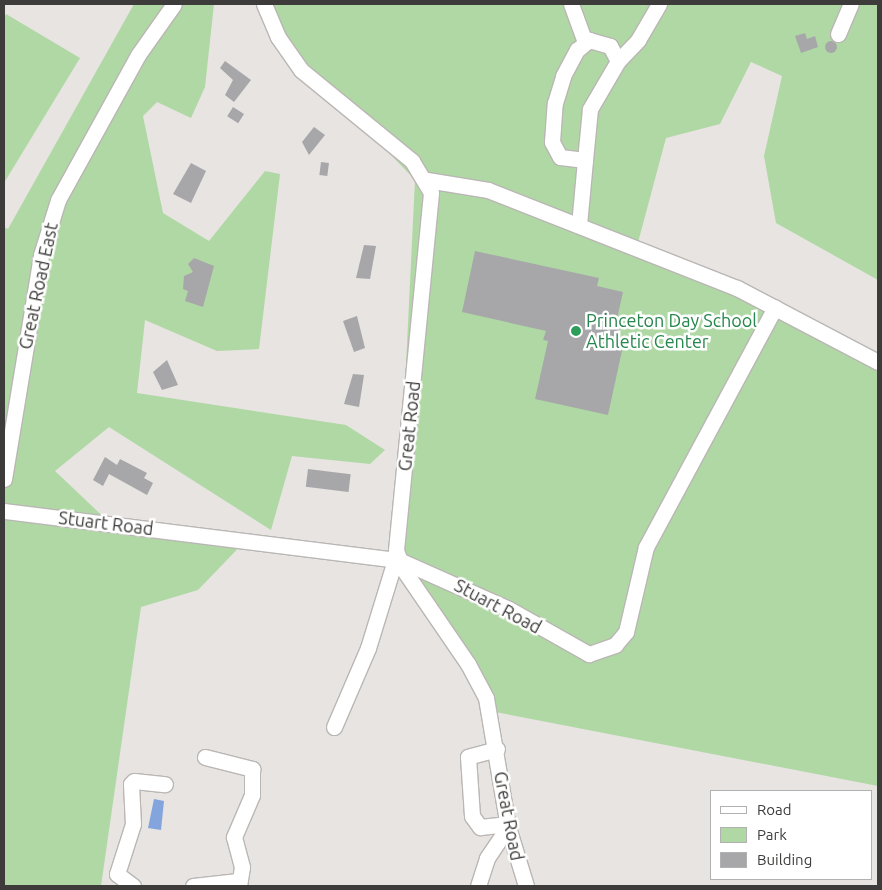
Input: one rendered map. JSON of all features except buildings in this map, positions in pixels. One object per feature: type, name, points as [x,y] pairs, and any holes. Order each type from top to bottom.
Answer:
[{"type":"street","name":"Great Road East","points":[[4,479],[41,255],[58,200],[138,55],[174,4]]},
{"type":"street","name":"Great Road","points":[[264,4],[278,37],[301,70],[412,161],[427,180],[432,205],[396,537],[397,560],[479,681],[497,749],[508,826],[526,886]]},
{"type":"street","points":[[571,4],[585,42]]},
{"type":"street","points":[[579,225],[590,109],[618,61],[638,40],[660,4]]},
{"type":"street","points":[[838,34],[851,4]]},
{"type":"street","points":[[585,42],[610,46],[618,61]]},
{"type":"street","points":[[585,42],[563,76],[555,102],[552,142],[560,157],[585,160]]},
{"type":"street","points":[[427,180],[488,190],[579,225],[775,307],[878,362]]},
{"type":"street","name":"Stuart Road","points":[[4,511],[397,560],[509,609],[574,649],[589,654],[615,645],[631,618],[646,547],[775,307]]},
{"type":"street","points":[[334,727],[368,648],[397,560]]},
{"type":"street","points":[[497,749],[468,757],[472,816],[480,827],[508,826]]},
{"type":"street","points":[[193,886],[238,884],[242,867],[234,837],[252,795],[252,769],[205,757]]},
{"type":"street","points":[[133,886],[117,874],[133,824],[131,784],[134,781],[165,784]]},
{"type":"street","points":[[478,886],[487,858],[508,826]]},
{"type":"green space","points":[[134,4],[214,4],[205,87],[191,118],[157,102],[143,116],[163,213],[209,241],[265,171],[280,174],[259,349],[217,351],[145,320],[137,393],[346,425],[385,450],[370,464],[292,456],[271,530],[109,427],[55,471],[112,525],[250,536],[198,590],[141,607],[101,886],[4,886],[4,227],[8,229]]},
{"type":"green space","points":[[261,4],[878,4],[878,280],[776,223],[764,156],[782,76],[751,62],[720,124],[666,138],[636,250],[700,270],[878,366],[878,786],[490,711],[396,571],[415,180],[286,45]]},
{"type":"green space","points":[[6,14],[80,58],[4,183],[4,18]]},
{"type":"water","points":[[154,799],[164,801],[161,830],[148,828]]},
{"type":"place","name":"Princeton Day School Athletic Center","points":[[576,331]]}]
